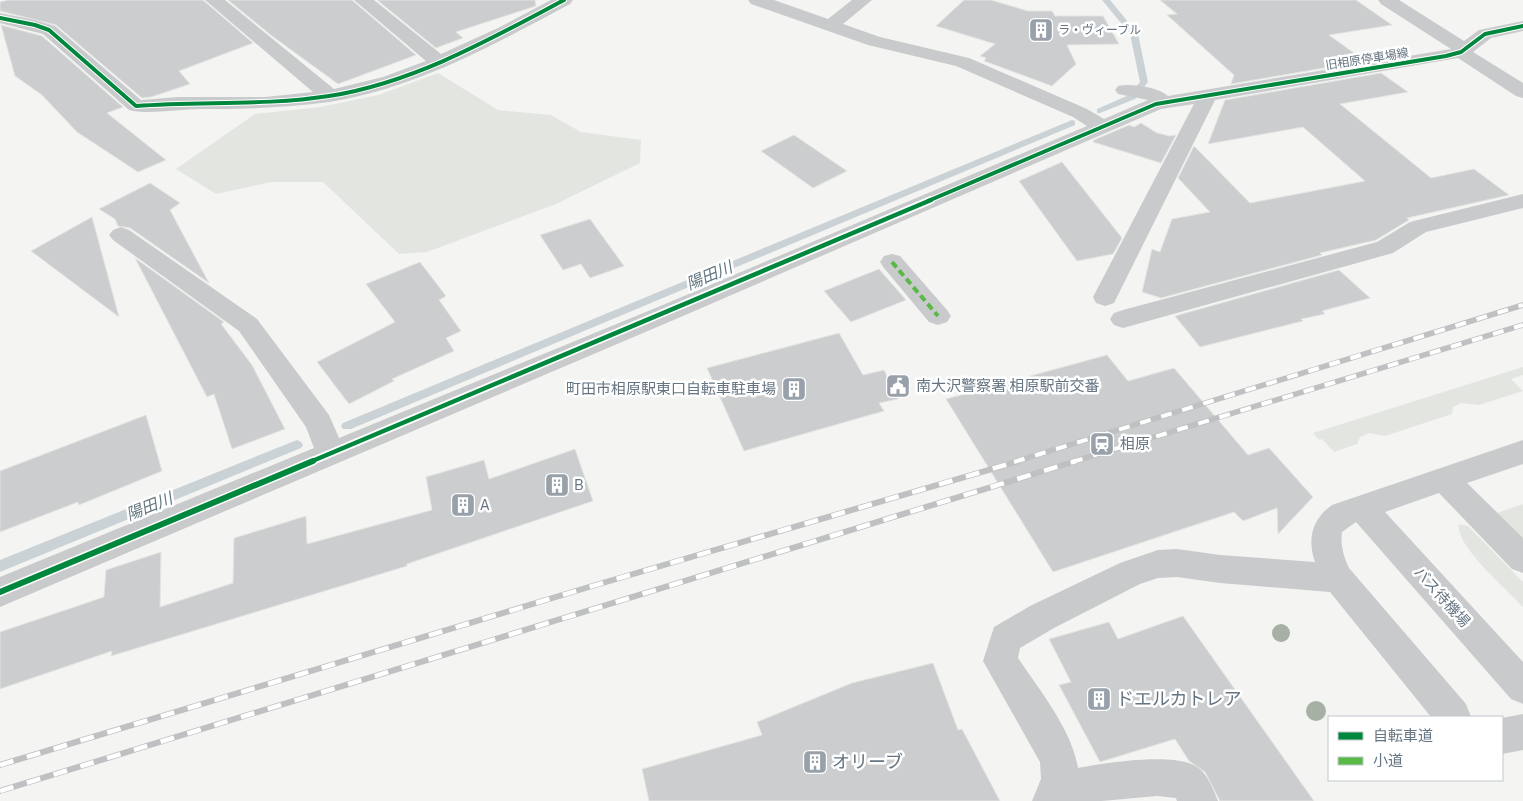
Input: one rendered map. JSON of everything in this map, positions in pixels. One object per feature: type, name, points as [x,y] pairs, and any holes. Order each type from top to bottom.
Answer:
[{"type":"street","points":[[214,0],[330,96]]},
{"type":"street","points":[[363,0],[439,62]]},
{"type":"street","points":[[0,18],[35,25],[49,30],[136,106],[187,102],[265,103],[330,96],[390,81],[439,62],[504,32],[564,0]]},
{"type":"street","points":[[757,0],[892,47],[962,62],[1080,113],[1103,127]]},
{"type":"street","points":[[830,26],[863,0]]},
{"type":"street","points":[[1387,0],[1523,92]]},
{"type":"street","name":"旧相原停車場線","points":[[1156,99],[1208,95],[1446,56],[1463,50],[1485,34],[1523,26]]},
{"type":"street","points":[[0,592],[667,313],[1156,104],[1156,99],[1126,90]]},
{"type":"street","points":[[1105,297],[1208,95]]},
{"type":"street","points":[[1123,319],[1385,248],[1418,227],[1523,201]]},
{"type":"street","points":[[121,235],[248,325],[319,423],[330,453]]},
{"type":"street","points":[[892,262],[938,316]]},
{"type":"street","points":[[1452,716],[1338,578],[1329,560],[1326,545],[1330,525],[1343,514],[1361,507],[1523,452]]},
{"type":"street","points":[[1444,479],[1523,558]]},
{"type":"street","name":"バス待機場","points":[[1361,507],[1523,687]]},
{"type":"street","points":[[1199,801],[1187,782],[1177,779],[1144,779],[1054,795],[1061,771],[1056,752],[1000,661],[1006,638],[1042,617],[1131,572],[1158,564],[1177,563],[1229,570],[1338,578]]},
{"type":"street","points":[[1503,736],[1523,732]]},
{"type":"shaded area","points":[[438,73],[498,110],[551,115],[581,132],[641,140],[640,163],[556,204],[427,252],[399,254],[323,182],[271,182],[216,194],[176,169],[255,114],[320,107],[378,95]]},
{"type":"shaded area","points":[[1523,367],[1523,375],[1511,379],[1523,391],[1479,405],[1461,403],[1453,407],[1452,414],[1385,436],[1369,433],[1360,437],[1357,444],[1334,452],[1322,439],[1319,440],[1313,433]]},
{"type":"shaded area","points":[[1523,504],[1523,539],[1497,513]]},
{"type":"shaded area","points":[[1459,524],[1468,526],[1523,582],[1523,607],[1473,555],[1460,533]]},
{"type":"building","points":[[8,0],[203,0],[253,43],[179,71],[190,84],[151,97],[142,98],[56,25],[0,11],[0,2]]},
{"type":"building","points":[[228,0],[352,0],[416,55],[338,84],[272,36]]},
{"type":"building","points":[[377,0],[535,0],[536,6],[456,32],[463,38],[436,48]]},
{"type":"building","points":[[964,0],[991,0],[1028,11],[1052,11],[1055,16],[1103,16],[1119,44],[1067,45],[1076,64],[1052,86],[984,61],[986,58],[980,56],[995,44],[936,26]]},
{"type":"building","points":[[1160,0],[1356,0],[1392,25],[1329,35],[1365,61],[1231,84],[1234,75],[1167,15],[1177,14]]},
{"type":"building","points":[[1,25],[42,36],[123,107],[107,113],[166,160],[138,172],[77,132],[42,95],[15,76]]},
{"type":"building","points":[[1381,73],[1408,92],[1340,104],[1431,178],[1474,169],[1509,195],[1407,218],[1409,220],[1376,240],[1320,253],[1322,255],[1161,298],[1142,292],[1152,249],[1160,252],[1172,219],[1210,212],[1178,178],[1194,146],[1250,203],[1365,181],[1303,127],[1208,144],[1225,100]]},
{"type":"building","points":[[1141,123],[1157,133],[1170,136],[1176,135],[1161,163],[1093,142],[1129,125],[1134,127]]},
{"type":"building","points":[[794,135],[847,171],[813,188],[761,151]]},
{"type":"building","points":[[1062,162],[1122,238],[1113,254],[1077,261],[1019,181]]},
{"type":"building","points":[[150,183],[180,203],[170,210],[209,283],[130,228],[118,226],[115,219],[99,209]]},
{"type":"building","points":[[92,217],[119,317],[31,251]]},
{"type":"building","points":[[590,219],[624,266],[590,278],[581,264],[563,270],[540,235]]},
{"type":"building","points":[[135,258],[224,322],[221,324],[252,365],[285,429],[232,449],[214,394],[207,397]]},
{"type":"building","points":[[420,262],[446,296],[439,300],[461,331],[446,338],[454,351],[392,379],[394,381],[349,404],[317,362],[395,322],[366,284]]},
{"type":"building","points":[[879,269],[906,300],[851,322],[824,291]]},
{"type":"building","points":[[1339,270],[1370,298],[1322,311],[1325,314],[1301,319],[1303,321],[1200,347],[1175,316]]},
{"type":"building","name":"町田市相原駅東口自転車駐車場","points":[[839,333],[863,375],[884,370],[898,399],[879,403],[884,411],[744,451],[707,368]]},
{"type":"building","points":[[1107,355],[1128,381],[1174,368],[1248,455],[1269,448],[1313,497],[1278,534],[1277,508],[1243,521],[1234,512],[1053,572],[946,399]]},
{"type":"building","points":[[146,415],[162,471],[79,505],[78,502],[0,532],[0,471]]},
{"type":"building","points":[[575,449],[593,501],[407,564],[407,566],[111,656],[112,651],[0,689],[0,632],[104,597],[106,570],[161,552],[160,607],[233,583],[234,538],[306,516],[307,544],[432,510],[426,477],[484,460],[489,479]]},
{"type":"building","points":[[1183,616],[1314,801],[1220,801],[1205,772],[1189,761],[1175,739],[1100,762],[1059,685],[1071,682],[1049,639],[1109,622],[1118,639]]},
{"type":"building","points":[[933,663],[958,730],[962,729],[1000,801],[649,801],[642,769],[762,735],[757,722],[852,683]]},
{"type":"waterway","name":"陽田川","points":[[1100,111],[1132,97],[1144,82],[1134,34],[1106,0]]},
{"type":"waterway","name":"陽田川","points":[[347,426],[1072,123]]},
{"type":"waterway","name":"陽田川","points":[[0,566],[297,445]]},
{"type":"railway","points":[[1014,462],[1523,305]]},
{"type":"railway","points":[[1072,462],[1523,325]]},
{"type":"railway","points":[[0,765],[589,587],[1019,461]]},
{"type":"railway","points":[[0,791],[1076,461]]},
{"type":"marked path","points":[[892,262],[938,316]]},
{"type":"cycle path","points":[[0,18],[35,25],[49,30],[136,106],[178,103],[265,103],[330,96],[390,81],[439,62],[504,32],[564,0]]},
{"type":"cycle path","points":[[0,592],[667,313],[1156,104],[1446,56],[1461,52],[1485,34],[1523,26]]},
{"type":"place","name":"ラ・ヴィーブル","points":[[1041,30]]},
{"type":"place","name":"南大沢警察署 相原駅前交番","points":[[898,386]]},
{"type":"place","name":"町田市相原駅東口自転車駐車場","points":[[794,389]]},
{"type":"place","name":"相原","points":[[1102,444]]},
{"type":"place","name":"B","points":[[557,485]]},
{"type":"place","name":"A","points":[[463,505]]},
{"type":"place","name":"ドエルカトレア","points":[[1099,699]]},
{"type":"place","name":"オリーブ","points":[[815,762]]}]
